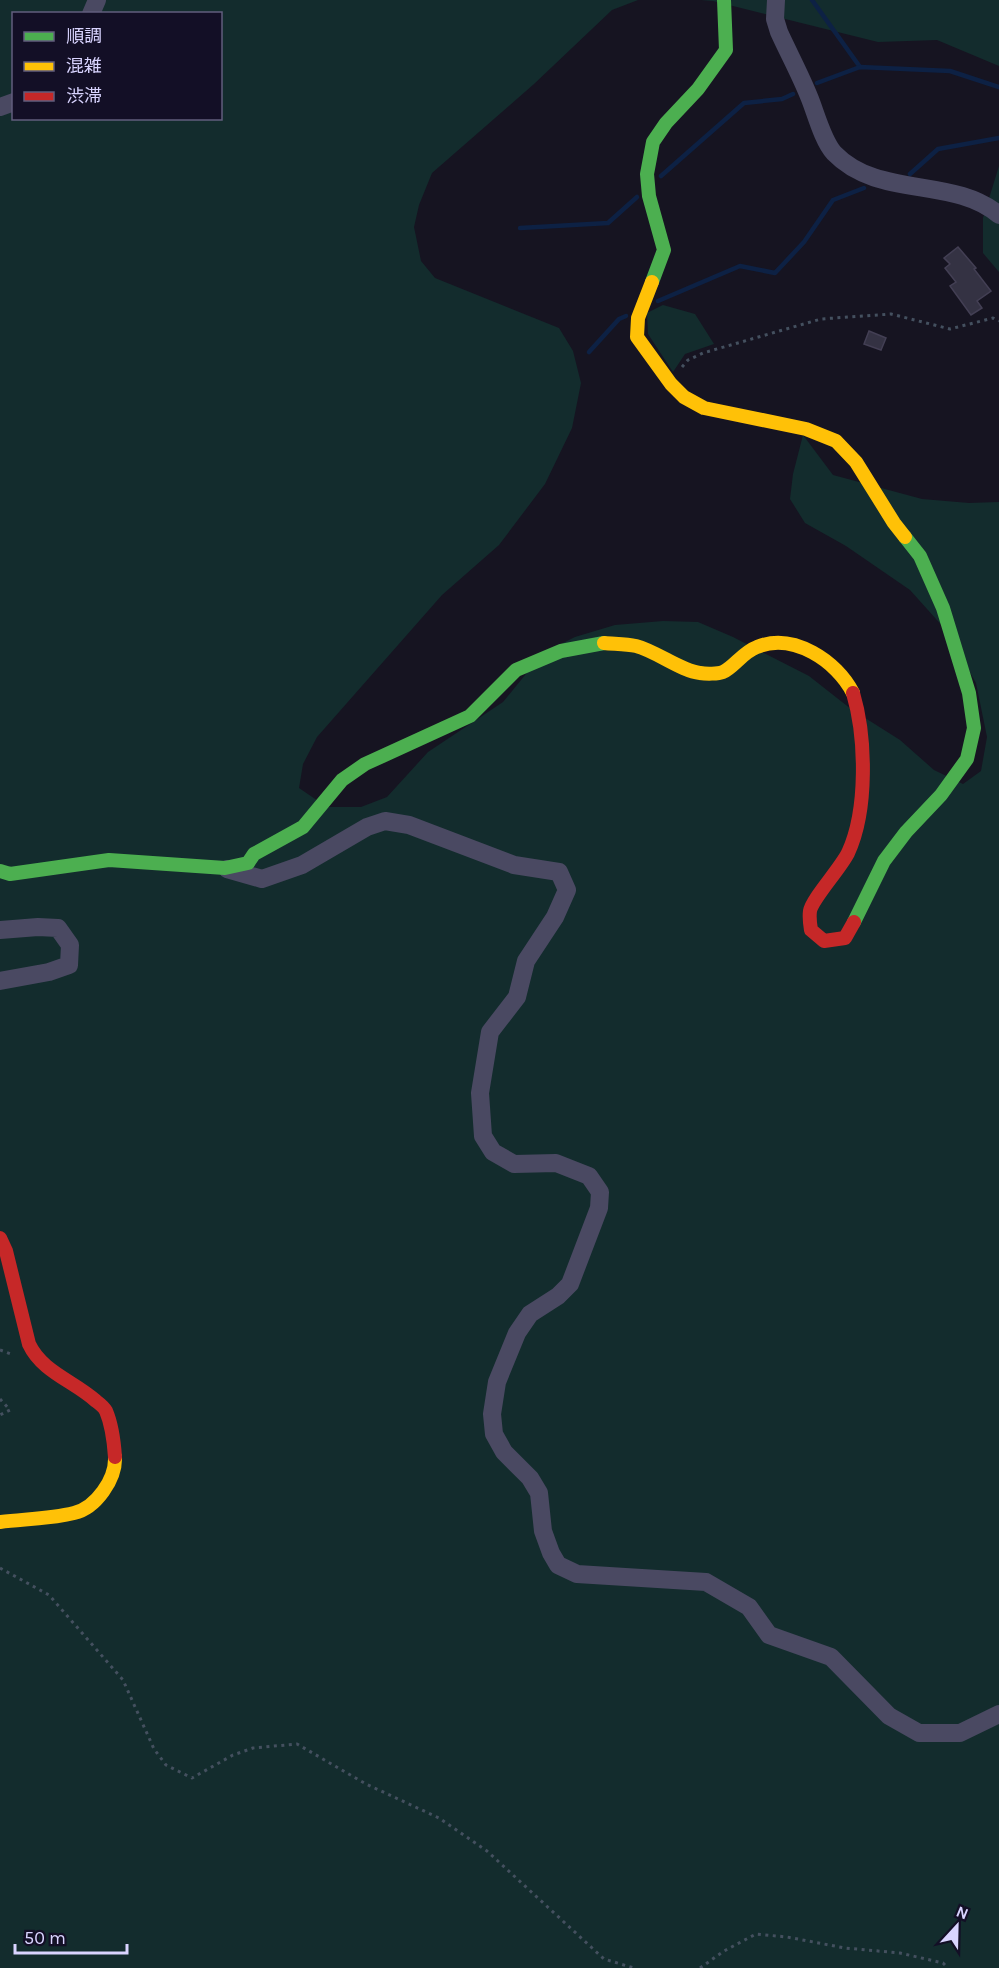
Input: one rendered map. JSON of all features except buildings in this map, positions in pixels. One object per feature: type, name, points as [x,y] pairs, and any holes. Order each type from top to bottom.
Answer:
[{"type":"street","points":[[225,868],[248,863],[254,854],[303,827],[342,780],[365,764],[470,716],[516,670],[561,651],[605,643],[637,646],[699,673],[723,672],[758,645],[778,641],[809,649],[838,671],[852,692],[858,715],[861,786],[857,822],[848,851],[810,910],[811,930],[824,941],[844,938],[858,916],[884,861],[906,832],[941,795],[967,759],[974,728],[969,693],[943,608],[920,556],[894,523],[856,462],[836,441],[806,429],[722,413],[704,408],[684,398],[670,384],[637,337],[639,318],[664,250],[649,196],[647,174],[653,142],[666,123],[698,89],[726,50],[723,0]]},
{"type":"street","points":[[776,0],[775,19],[779,32],[833,152],[852,167],[883,180],[948,192],[986,204],[999,215]]},
{"type":"street","points":[[0,871],[10,874],[109,860],[225,868],[262,879],[302,865],[367,827],[385,821],[409,825],[514,865],[559,872],[567,890],[555,917],[526,961],[517,997],[490,1032],[480,1093],[483,1136],[493,1152],[514,1164],[556,1163],[589,1176],[600,1192],[599,1208],[570,1284],[558,1296],[531,1314],[517,1333],[497,1382],[492,1414],[494,1434],[504,1452],[530,1478],[538,1493],[543,1531],[551,1553],[558,1565],[577,1574],[706,1582],[749,1607],[769,1635],[831,1658],[889,1716],[919,1733],[960,1733],[999,1714]]},
{"type":"street","points":[[0,930],[58,928],[70,945],[69,965],[50,972],[0,981]]},
{"type":"street","points":[[0,1238],[6,1251],[29,1344],[34,1355],[44,1365],[90,1395],[105,1409],[114,1441],[115,1462],[101,1496],[76,1513],[0,1522]]},
{"type":"path","points":[[670,384],[688,360],[820,319],[891,314],[950,329],[993,318],[999,321]]},
{"type":"path","points":[[0,1399],[10,1410],[0,1415]]},
{"type":"path","points":[[0,1568],[49,1595],[123,1680],[154,1749],[166,1765],[192,1778],[232,1755],[253,1748],[297,1744],[366,1784],[439,1818],[487,1851],[604,1959],[634,1968]]},
{"type":"path","points":[[700,1968],[724,1951],[756,1934],[787,1937],[845,1948],[900,1953],[943,1963],[948,1968]]},
{"type":"green space","points":[[0,0],[638,0],[612,10],[534,84],[432,173],[419,205],[414,227],[421,261],[435,278],[559,328],[573,351],[581,383],[572,428],[545,484],[499,545],[442,595],[317,737],[303,764],[299,788],[327,807],[361,807],[387,797],[428,752],[503,702],[543,653],[575,637],[615,625],[663,621],[698,622],[733,637],[809,676],[851,709],[900,740],[934,770],[963,784],[981,771],[987,737],[976,683],[945,629],[910,590],[846,546],[805,523],[790,499],[793,474],[803,435],[833,475],[922,499],[969,503],[999,502],[999,1968],[0,1968]]},
{"type":"green space","points":[[701,0],[999,0],[999,66],[937,40],[878,42]]},
{"type":"green space","points":[[999,166],[999,272],[983,253],[983,218]]},
{"type":"green space","points":[[663,305],[695,314],[714,344],[685,354],[673,372],[648,334],[647,313]]},
{"type":"waterway","points":[[812,0],[860,67]]},
{"type":"waterway","points":[[817,83],[860,67],[950,71],[999,87]]},
{"type":"waterway","points":[[661,176],[744,103],[782,99],[793,94]]},
{"type":"waterway","points":[[910,174],[938,149],[999,138]]},
{"type":"waterway","points":[[658,301],[740,266],[775,273],[804,242],[833,200],[864,188]]},
{"type":"waterway","points":[[520,228],[608,223],[637,197]]},
{"type":"waterway","points":[[589,352],[619,319],[626,316]]},
{"type":"traffic: fast","points":[[652,282],[664,250],[649,196],[647,174],[653,142],[666,123],[698,89],[726,50],[724,0]]},
{"type":"traffic: fast","points":[[854,922],[884,861],[906,832],[941,795],[967,759],[974,728],[969,693],[943,608],[920,556],[905,537]]},
{"type":"traffic: fast","points":[[0,871],[10,874],[109,860],[225,868],[248,863],[254,854],[303,827],[342,780],[365,764],[470,716],[516,670],[561,651],[604,643]]},
{"type":"traffic: slow","points":[[652,282],[638,318],[637,337],[671,384],[684,397],[704,408],[806,429],[836,441],[856,462],[905,537]]},
{"type":"traffic: slow","points":[[604,643],[636,646],[685,669],[709,674],[723,672],[747,652],[757,647],[771,643],[785,643],[812,652],[825,660],[846,681],[853,693]]},
{"type":"traffic: slow","points":[[0,1522],[56,1517],[82,1510],[97,1499],[108,1483],[115,1457]]},
{"type":"traffic: jam","points":[[853,693],[861,731],[863,773],[859,816],[848,853],[816,899],[810,916],[811,930],[824,941],[845,938],[854,922]]},
{"type":"traffic: jam","points":[[0,1238],[6,1251],[29,1344],[35,1354],[50,1369],[104,1408],[111,1428],[115,1457]]}]
